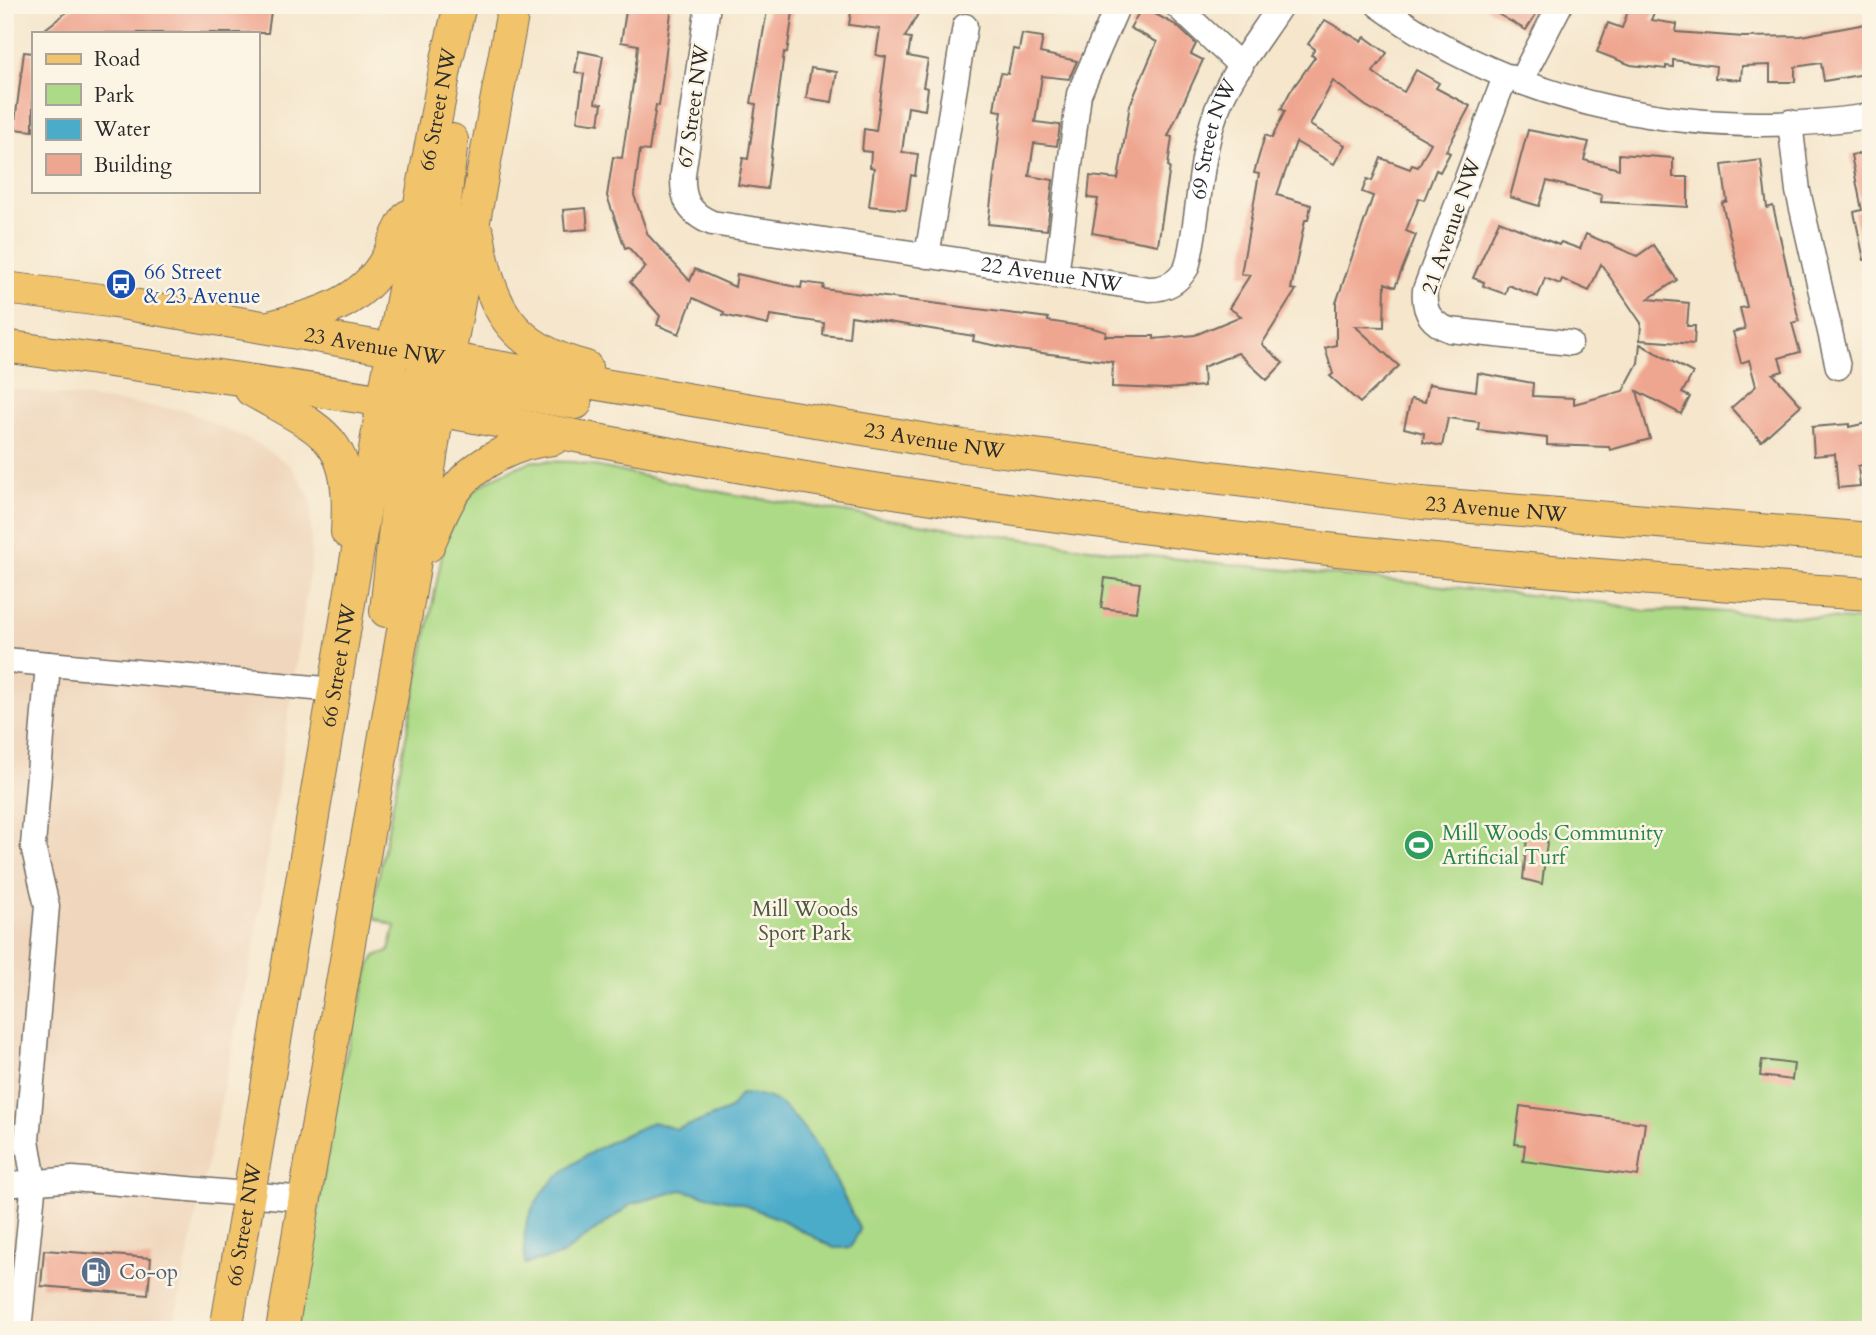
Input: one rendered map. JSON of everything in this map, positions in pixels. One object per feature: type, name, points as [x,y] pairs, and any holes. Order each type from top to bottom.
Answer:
[{"type":"main road","name":"66 Street NW","points":[[282,1330],[412,579],[415,380],[422,198],[447,59],[460,5]]},
{"type":"main road","name":"66 Street NW","points":[[226,1330],[349,610],[415,380],[475,215],[514,5]]},
{"type":"main road","points":[[394,688],[382,643],[415,380],[442,229],[457,100],[447,59]]},
{"type":"main road","points":[[264,329],[323,313],[360,293],[386,260],[402,225],[422,198]]},
{"type":"main road","points":[[475,215],[485,274],[506,322],[517,333],[547,354],[603,371],[666,396]]},
{"type":"main road","name":"23 Avenue NW","points":[[5,288],[109,301],[264,329],[415,380],[576,439],[839,484],[1282,543],[1656,582],[1871,594]]},
{"type":"main road","points":[[5,336],[121,344],[415,380],[686,421],[746,426],[806,419]]},
{"type":"main road","name":"23 Avenue NW","points":[[5,346],[235,380],[415,380],[666,396],[963,446],[1421,503],[1871,539]]},
{"type":"main road","points":[[235,380],[311,423],[335,444],[345,472],[348,505],[346,548],[349,610]]},
{"type":"main road","points":[[412,579],[446,507],[464,479],[503,453],[532,442],[576,439]]},
{"type":"street","name":"67 Street NW","points":[[688,206],[682,174],[708,5]]},
{"type":"street","points":[[1056,276],[1079,93],[1118,5]]},
{"type":"street","points":[[1175,5],[1241,66]]},
{"type":"street","name":"69 Street NW","points":[[1175,282],[1186,267],[1189,257],[1211,129],[1221,100],[1281,5]]},
{"type":"street","points":[[1378,5],[1451,52],[1513,80],[1601,107],[1714,122],[1790,122],[1871,116]]},
{"type":"street","name":"21 Avenue NW","points":[[1560,5],[1513,80],[1425,290],[1424,304],[1435,323],[1450,330],[1570,343]]},
{"type":"street","points":[[927,256],[965,26]]},
{"type":"street","points":[[1790,122],[1798,191],[1838,367]]},
{"type":"street","name":"22 Avenue NW","points":[[688,206],[700,218],[712,223],[1149,289],[1160,289],[1175,282]]},
{"type":"street","points":[[5,660],[336,690]]},
{"type":"street","points":[[19,1330],[34,1181],[27,1140],[47,906],[33,846],[48,664]]},
{"type":"street","points":[[5,1185],[73,1179],[305,1199]]},
{"type":"shaded area","points":[[5,388],[185,410],[258,444],[290,465],[311,498],[311,564],[255,942],[172,1330],[5,1330]]},
{"type":"green space","name":"Mill Woods Sport Park","points":[[533,461],[575,462],[730,494],[1132,554],[1607,603],[1644,611],[1693,610],[1871,621],[1871,1330],[297,1330],[343,1067],[370,965],[375,956],[389,951],[395,926],[375,918],[372,909],[444,545],[458,512],[476,490],[499,475]]},
{"type":"water","points":[[740,1094],[764,1096],[777,1102],[802,1126],[835,1179],[860,1230],[850,1248],[834,1248],[782,1220],[739,1203],[681,1190],[632,1204],[560,1256],[525,1264],[526,1226],[545,1189],[560,1174],[596,1149],[653,1122],[676,1129],[696,1123],[730,1109]]},
{"type":"building","points":[[76,5],[272,5],[268,33],[41,32]]},
{"type":"building","points":[[627,5],[672,5],[659,106],[656,105],[649,151],[640,150],[634,195],[648,235],[690,281],[695,269],[735,287],[737,274],[801,288],[802,282],[824,285],[823,289],[1048,318],[1048,321],[1106,332],[1105,336],[1154,336],[1154,339],[1195,335],[1241,316],[1229,308],[1250,275],[1241,274],[1259,174],[1254,173],[1265,135],[1272,138],[1285,111],[1281,109],[1290,92],[1315,57],[1311,55],[1315,49],[1308,44],[1325,20],[1361,41],[1365,37],[1387,53],[1373,72],[1386,82],[1404,92],[1416,70],[1439,83],[1436,88],[1470,106],[1446,151],[1450,153],[1440,172],[1436,170],[1424,200],[1419,198],[1406,231],[1416,235],[1395,287],[1385,283],[1384,327],[1355,326],[1399,366],[1360,403],[1330,376],[1333,374],[1325,348],[1336,345],[1336,303],[1373,196],[1362,192],[1367,179],[1372,181],[1381,158],[1410,169],[1412,165],[1418,167],[1431,143],[1366,106],[1333,81],[1310,125],[1345,145],[1334,164],[1296,142],[1277,195],[1311,205],[1308,220],[1305,220],[1291,289],[1296,290],[1262,344],[1283,363],[1267,380],[1238,353],[1203,367],[1204,386],[1166,389],[1112,387],[1113,362],[1018,350],[973,341],[974,336],[851,316],[849,338],[823,335],[824,323],[770,315],[768,325],[723,315],[724,312],[693,298],[679,334],[657,325],[660,316],[630,282],[646,267],[628,247],[625,248],[607,196],[613,157],[622,158],[637,57],[638,45],[621,42]]},
{"type":"building","points":[[768,5],[794,5],[787,53],[784,52],[767,189],[738,185],[743,158],[748,159],[756,104],[751,103]]},
{"type":"building","points":[[852,5],[883,8],[884,5],[923,5],[905,37],[911,38],[908,56],[928,60],[923,87],[928,88],[925,110],[908,107],[902,152],[918,154],[915,176],[911,175],[906,210],[869,206],[874,168],[870,167],[871,152],[862,151],[864,129],[876,131],[886,57],[876,55],[880,29],[849,25]]},
{"type":"building","points":[[1482,5],[1542,5],[1526,30]]},
{"type":"building","points":[[1630,5],[1657,5],[1651,20],[1677,24],[1676,32],[1744,37],[1801,36],[1871,23],[1871,73],[1824,81],[1821,63],[1795,67],[1795,82],[1770,82],[1770,65],[1742,66],[1741,80],[1715,78],[1716,66],[1673,60],[1673,67],[1666,66],[1666,69],[1631,65],[1597,52],[1608,23],[1622,28]]},
{"type":"building","points":[[1142,7],[1176,25],[1196,44],[1191,54],[1203,60],[1168,136],[1172,137],[1170,167],[1158,245],[1092,233],[1098,199],[1088,198],[1090,176],[1118,179],[1130,105],[1157,42],[1130,28]]},
{"type":"building","points":[[1022,34],[1043,37],[1040,53],[1077,61],[1069,79],[1042,76],[1035,122],[1060,125],[1057,146],[1034,143],[1029,176],[1053,180],[1047,230],[988,224],[1002,111],[994,110],[997,90],[1001,73],[1008,74],[1013,49],[1019,50]]},
{"type":"building","points":[[579,51],[603,56],[595,103],[602,104],[599,124],[577,121],[584,74],[575,72]]},
{"type":"building","points":[[24,52],[32,53],[32,131],[14,129]]},
{"type":"building","points":[[811,68],[837,72],[832,102],[806,98]]},
{"type":"building","points":[[1528,130],[1589,142],[1584,160],[1619,169],[1619,154],[1673,158],[1673,177],[1688,177],[1688,207],[1601,202],[1602,195],[1547,181],[1539,206],[1510,197]]},
{"type":"building","points":[[1871,151],[1871,259],[1864,260],[1854,212],[1862,210],[1851,155]]},
{"type":"building","points":[[1761,160],[1767,208],[1773,206],[1799,321],[1792,323],[1800,352],[1779,358],[1783,371],[1773,374],[1801,405],[1761,441],[1731,408],[1756,386],[1749,360],[1741,363],[1733,332],[1745,329],[1740,308],[1747,307],[1722,203],[1727,201],[1722,165]]},
{"type":"building","points":[[586,208],[588,229],[565,231],[563,210]]},
{"type":"building","points":[[1499,221],[1559,245],[1561,242],[1580,249],[1586,234],[1637,256],[1653,245],[1677,280],[1648,299],[1689,303],[1687,326],[1695,326],[1694,344],[1640,340],[1641,323],[1601,264],[1589,291],[1562,279],[1560,284],[1545,278],[1538,297],[1508,285],[1505,294],[1483,286],[1484,282],[1473,278]]},
{"type":"building","points":[[1640,344],[1693,373],[1682,393],[1690,397],[1681,414],[1637,391],[1650,439],[1610,450],[1609,447],[1547,445],[1547,438],[1478,430],[1479,422],[1448,418],[1442,446],[1423,442],[1424,433],[1404,428],[1411,399],[1425,402],[1429,384],[1476,391],[1478,373],[1533,383],[1532,396],[1574,398],[1574,404],[1623,391],[1638,363]]},
{"type":"building","points":[[1871,422],[1871,463],[1858,466],[1860,486],[1838,488],[1835,454],[1814,456],[1812,427],[1849,424],[1849,427]]},
{"type":"building","points":[[1105,578],[1140,583],[1136,612],[1101,608]]},
{"type":"building","points":[[1534,833],[1548,834],[1542,884],[1523,879],[1527,838],[1533,839]]},
{"type":"building","points":[[1762,1060],[1794,1064],[1792,1080],[1760,1076]]},
{"type":"building","points":[[1520,1106],[1645,1123],[1638,1176],[1523,1161],[1525,1145],[1515,1144]]},
{"type":"building","name":"Co-op","points":[[44,1250],[151,1258],[148,1295],[41,1286]]},
{"type":"place","name":"66 Street & 23 Avenue","points":[[121,284]]},
{"type":"place","name":"Mill Woods Community Artificial Turf","points":[[1419,845]]},
{"type":"place","name":"Co-op","points":[[96,1272]]}]
